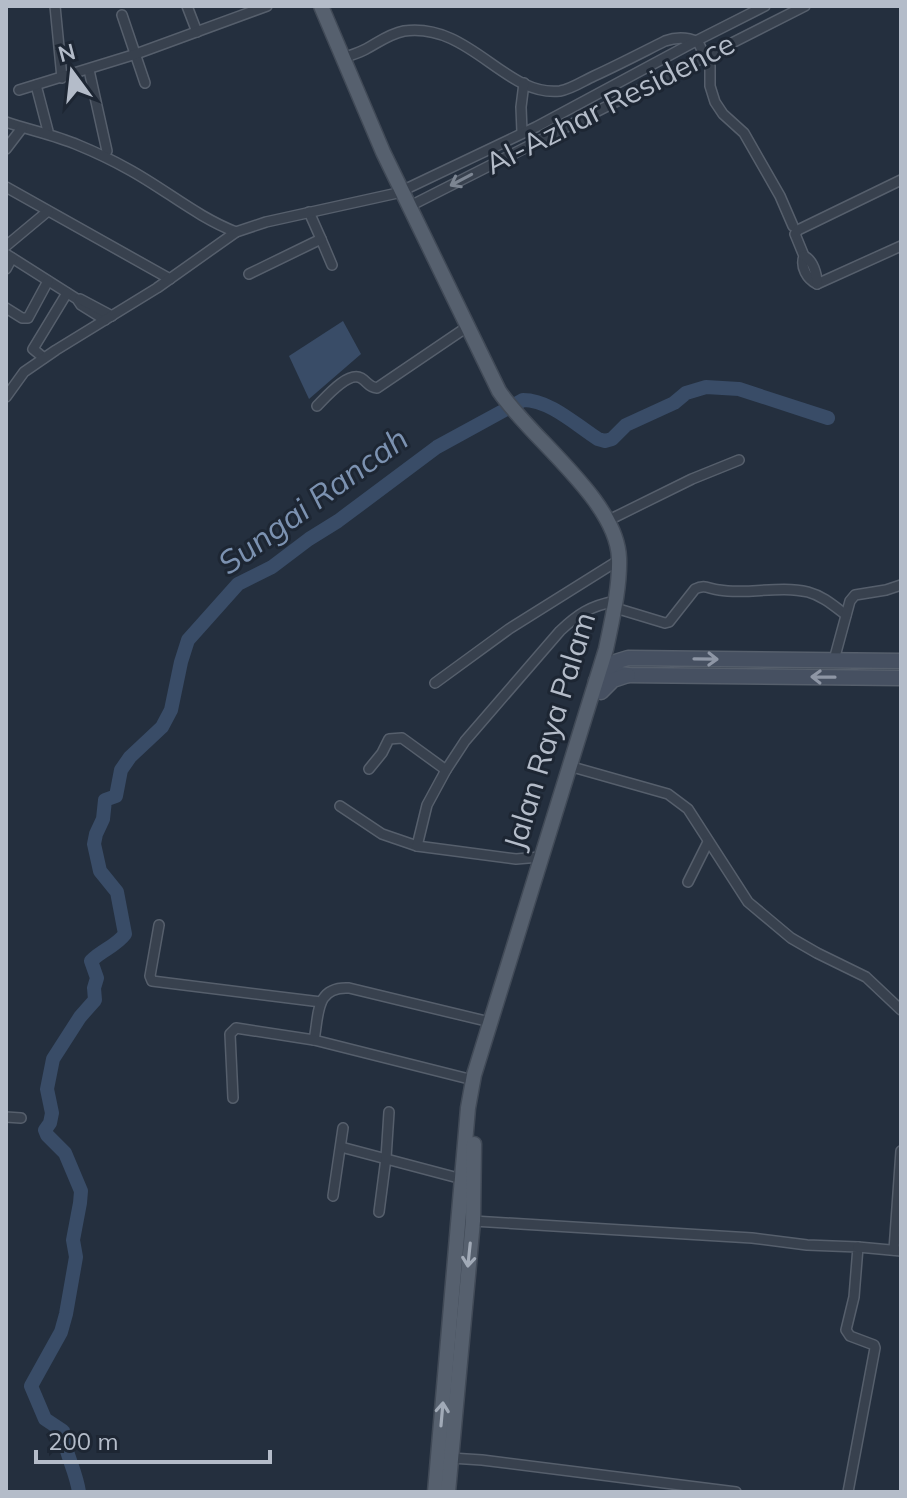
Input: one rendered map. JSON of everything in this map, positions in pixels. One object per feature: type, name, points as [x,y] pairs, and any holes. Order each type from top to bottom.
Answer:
[{"type":"main road","name":"Jalan Raya Palam","points":[[321,6],[347,57]]},
{"type":"main road","name":"Jalan Raya Palam","points":[[330,6],[377,139],[405,190],[499,391],[593,485],[615,517],[627,561],[610,646],[576,768],[473,1080],[468,1108],[435,1492]]},
{"type":"main road","name":"Jalan Raya Palam","points":[[405,190],[416,203],[438,260],[517,410],[598,505],[618,548],[619,606]]},
{"type":"main road","name":"Jalan Raya Palam","points":[[609,667],[610,646]]},
{"type":"main road","name":"Jalan Raya Palam","points":[[448,1492],[473,1221],[476,1113],[482,1080],[540,857],[598,686]]},
{"type":"street","points":[[55,6],[62,78]]},
{"type":"street","points":[[187,6],[197,32]]},
{"type":"street","points":[[19,90],[89,70],[197,32],[253,8],[267,6]]},
{"type":"street","name":"Al-Azhar Residence","points":[[6,397],[24,372],[170,279],[236,232],[256,224],[405,190],[765,6]]},
{"type":"street","name":"Al-Azhar Residence","points":[[416,203],[805,6]]},
{"type":"street","points":[[122,15],[145,83]]},
{"type":"street","points":[[347,57],[393,34],[434,32],[460,41],[524,83],[538,89],[562,91],[673,38],[696,41],[706,56],[715,102],[744,133],[780,196],[793,226]]},
{"type":"street","points":[[710,34],[718,49]]},
{"type":"street","points":[[89,70],[107,151]]},
{"type":"street","points":[[522,132],[524,83]]},
{"type":"street","points":[[36,85],[48,131]]},
{"type":"street","points":[[6,122],[76,144],[158,186],[188,208],[236,232]]},
{"type":"street","points":[[6,149],[22,128]]},
{"type":"street","points":[[901,180],[795,234],[810,280],[817,284],[901,246]]},
{"type":"street","points":[[6,187],[170,279]]},
{"type":"street","points":[[6,246],[48,211]]},
{"type":"street","points":[[309,212],[332,265]]},
{"type":"street","points":[[249,274],[321,239]]},
{"type":"street","points":[[6,269],[9,256],[72,296],[84,300],[108,318]]},
{"type":"street","points":[[6,308],[22,318],[28,318],[48,281]]},
{"type":"street","points":[[44,358],[33,349],[72,296]]},
{"type":"street","points":[[317,406],[350,377],[358,376],[372,388],[377,388],[467,327]]},
{"type":"street","points":[[615,517],[739,460]]},
{"type":"street","points":[[435,683],[509,629],[619,560]]},
{"type":"street","points":[[834,660],[848,604],[855,595],[901,585]]},
{"type":"street","points":[[417,846],[427,805],[465,741],[560,631],[587,609],[619,606],[656,621],[669,622],[700,586],[718,590],[810,592],[846,615]]},
{"type":"street","points":[[610,646],[621,657],[628,658],[901,661]]},
{"type":"street","points":[[598,686],[609,667],[628,658]]},
{"type":"street","points":[[609,667],[628,675],[901,678]]},
{"type":"street","points":[[598,686],[628,675]]},
{"type":"street","points":[[369,769],[389,739],[397,738],[409,742],[446,770]]},
{"type":"street","points":[[576,768],[668,794],[688,809],[748,902],[791,938],[866,977],[901,1010]]},
{"type":"street","points":[[340,806],[382,834],[417,846],[516,859],[540,857]]},
{"type":"street","points":[[688,882],[708,842]]},
{"type":"street","points":[[159,925],[150,976],[152,981],[321,1002]]},
{"type":"street","points":[[314,1040],[321,1002],[332,989],[349,988],[490,1022]]},
{"type":"street","points":[[233,1098],[230,1034],[236,1028],[314,1040],[473,1080]]},
{"type":"street","points":[[379,1212],[389,1112]]},
{"type":"street","points":[[6,1117],[21,1118]]},
{"type":"street","points":[[333,1196],[343,1128]]},
{"type":"street","points":[[341,1147],[462,1179]]},
{"type":"street","points":[[473,1221],[752,1238],[897,1251],[901,1151]]},
{"type":"street","points":[[848,1492],[875,1348],[850,1336],[846,1330],[854,1297],[858,1247]]},
{"type":"street","points":[[451,1458],[736,1492]]},
{"type":"water","points":[[343,321],[361,354],[309,399],[289,356]]},
{"type":"waterway","name":"Sungai Rancah","points":[[79,1492],[63,1431],[45,1419],[31,1386],[61,1332],[66,1314],[76,1257],[73,1240],[81,1191],[65,1153],[45,1130],[52,1113],[47,1089],[53,1059],[95,1000],[97,978],[91,961],[125,934],[117,892],[100,871],[94,844],[103,819],[105,800],[116,796],[121,770],[130,757],[162,727],[171,710],[188,640],[238,584],[272,567],[437,447],[523,400],[543,404],[605,441],[612,439],[626,425],[674,403],[686,393],[706,387],[739,389],[828,418]]}]
